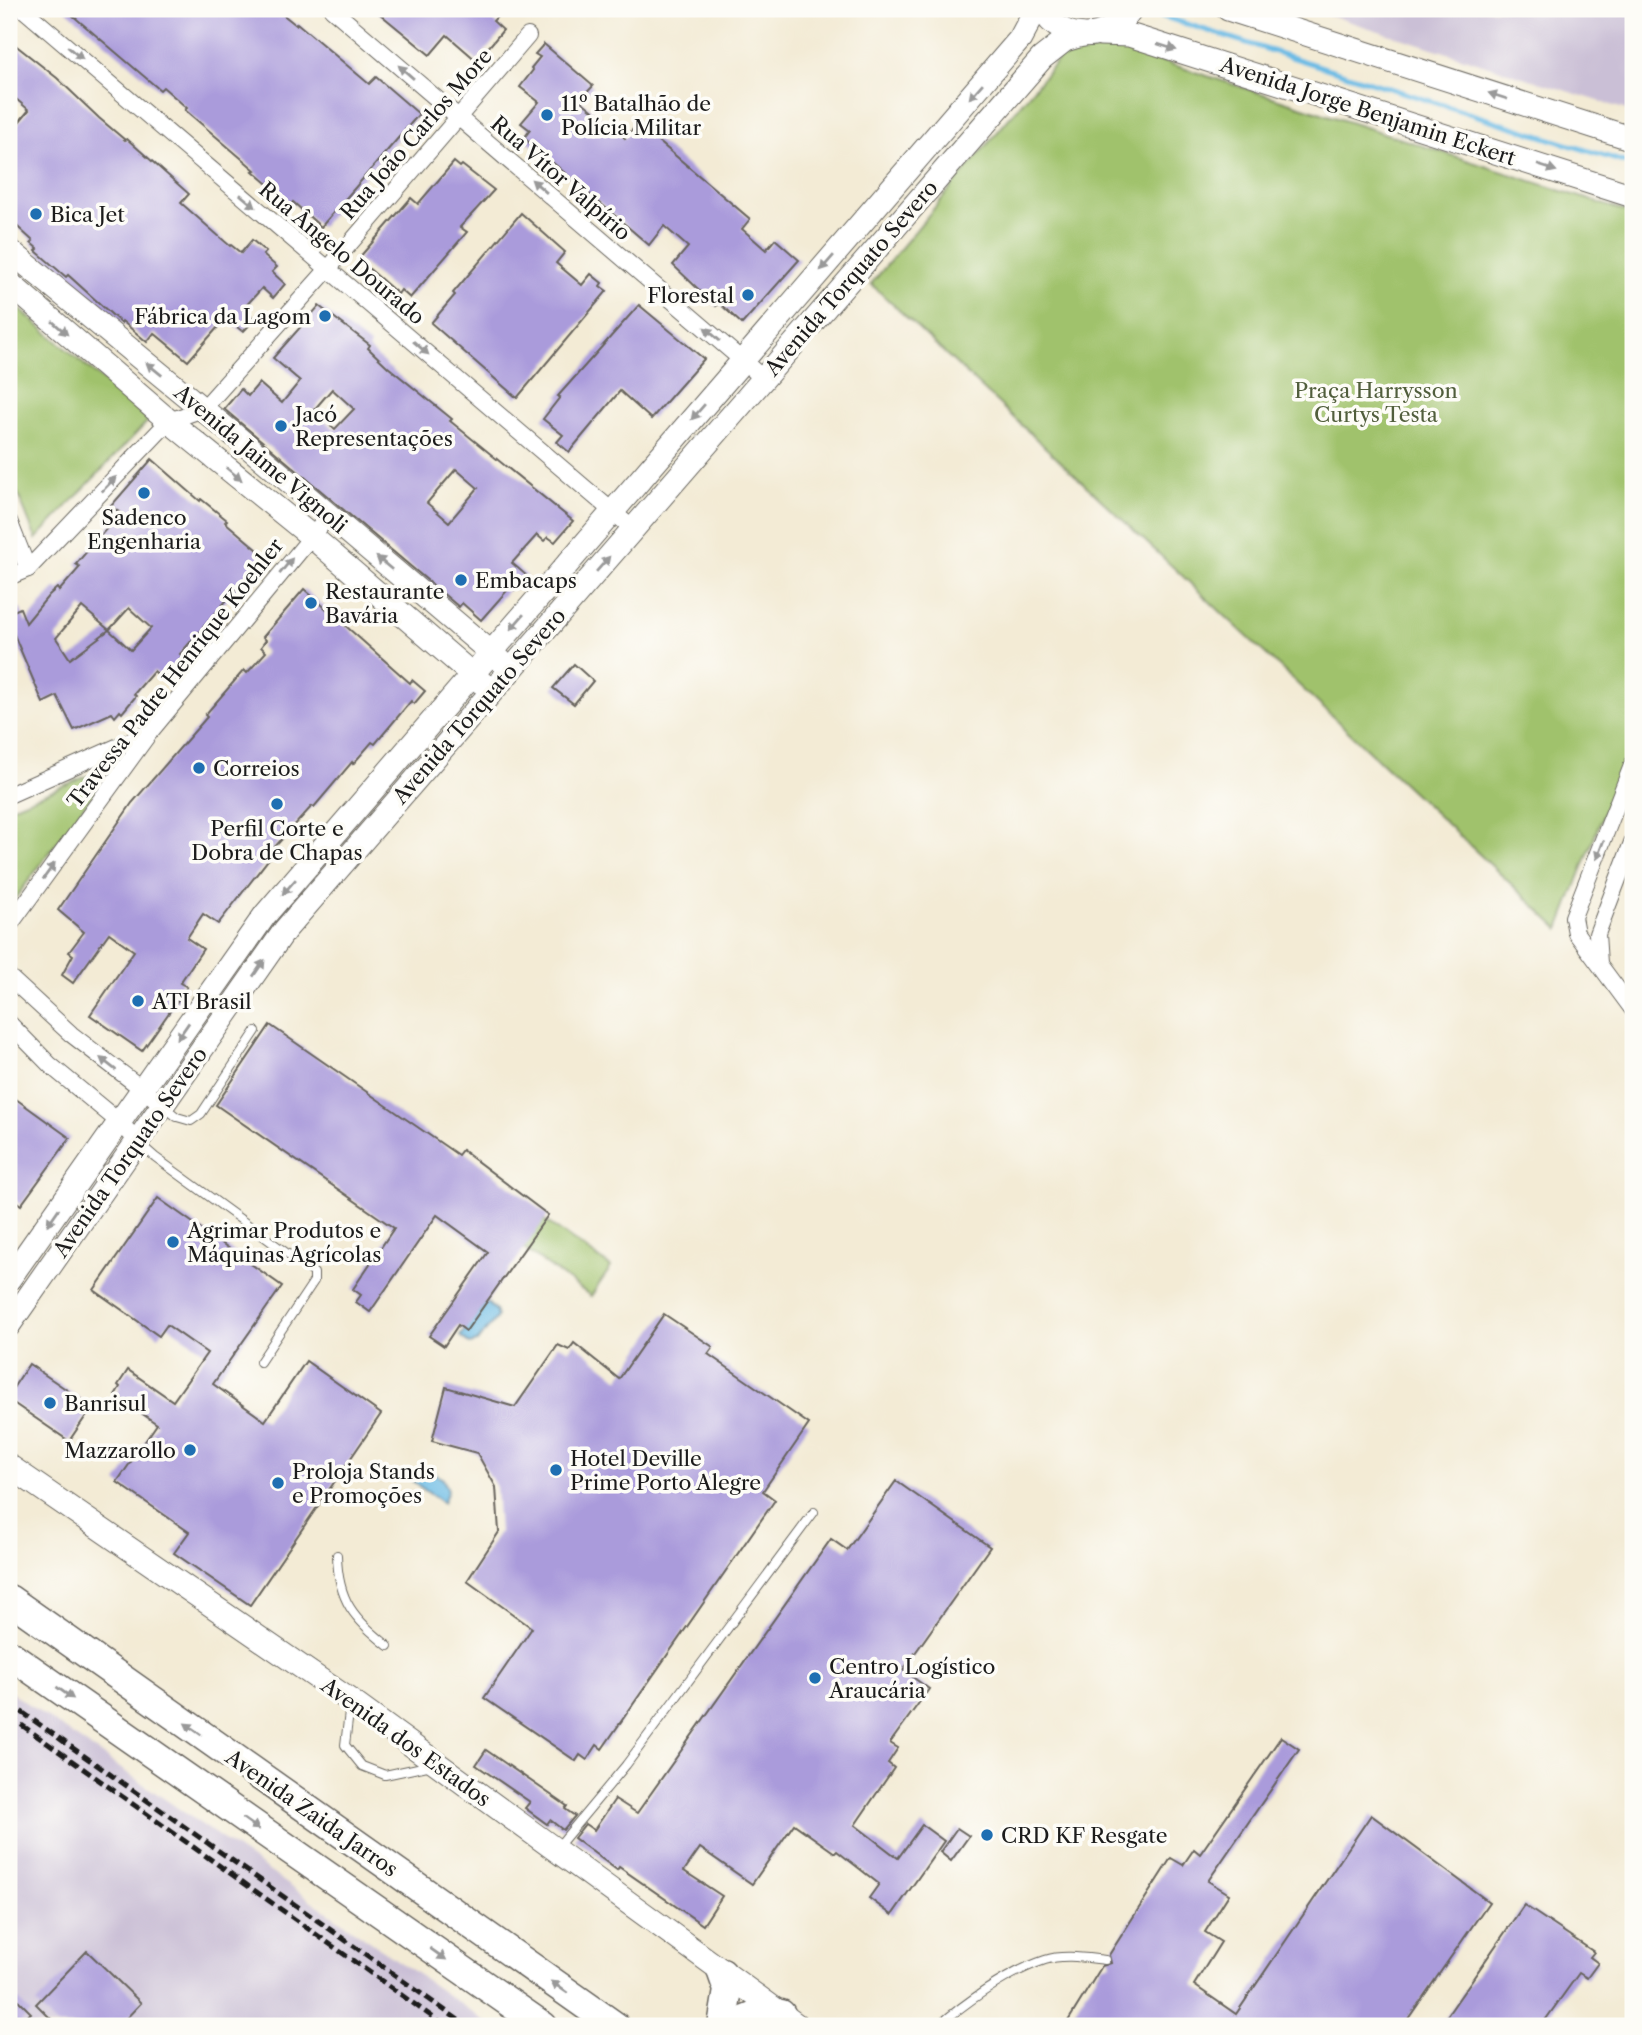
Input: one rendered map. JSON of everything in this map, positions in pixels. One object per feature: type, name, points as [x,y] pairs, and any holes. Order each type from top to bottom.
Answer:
[{"type":"highway","name":"Avenida Zaida Jarros","points":[[9,1600],[615,2026]]},
{"type":"highway","name":"Avenida Zaida Jarros","points":[[9,1654],[542,2026]]},
{"type":"highway","points":[[722,1973],[728,1990],[722,2026]]},
{"type":"highway","points":[[730,2026],[760,2014],[790,2020]]},
{"type":"street","name":"Rua Ângelo Dourado","points":[[23,9],[633,529]]},
{"type":"street","name":"Rua Vítor Valpírio","points":[[332,9],[764,379]]},
{"type":"street","points":[[1039,9],[1055,26],[1068,32],[1091,34]]},
{"type":"street","name":"Avenida Torquato Severo","points":[[9,1279],[265,915],[1020,39],[1039,9]]},
{"type":"street","name":"Avenida Torquato Severo","points":[[9,1325],[285,930],[1042,58],[1065,40],[1114,27],[1131,9]]},
{"type":"street","points":[[1228,9],[1633,139]]},
{"type":"street","name":"Avenida Jorge Benjamin Eckert","points":[[1091,34],[1129,35],[1633,196]]},
{"type":"street","name":"Rua João Carlos More","points":[[9,577],[28,569],[169,421],[203,409],[328,269],[528,36]]},
{"type":"street","name":"Avenida Jaime Vignoli","points":[[9,250],[203,409],[511,670]]},
{"type":"street","name":"Avenida Jaime Vignoli","points":[[9,283],[492,692]]},
{"type":"street","name":"Travessa Padre Henrique Koehler","points":[[9,926],[150,732],[328,517]]},
{"type":"street","points":[[9,521],[28,569]]},
{"type":"street","points":[[9,795],[150,732]]},
{"type":"street","points":[[1633,763],[1573,917],[1576,933],[1633,1010]]},
{"type":"street","points":[[364,800],[382,818]]},
{"type":"street","points":[[1598,963],[1597,934],[1633,840]]},
{"type":"street","points":[[9,977],[71,1034],[163,1105]]},
{"type":"street","points":[[9,1023],[50,1065],[138,1141]]},
{"type":"street","points":[[23,1258],[43,1276]]},
{"type":"street","name":"Avenida dos Estados","points":[[9,1466],[351,1701],[790,2020]]},
{"type":"lane","points":[[163,1105],[182,1120],[191,1121],[201,1114],[256,1031]]},
{"type":"lane","points":[[138,1141],[155,1157],[314,1273],[314,1281],[260,1363]]},
{"type":"lane","points":[[555,1850],[626,1765],[814,1512]]},
{"type":"lane","points":[[337,1555],[341,1591],[349,1608],[360,1623],[388,1646]]},
{"type":"lane","points":[[351,1701],[345,1745],[362,1766],[385,1775],[437,1764]]},
{"type":"lane","points":[[938,2026],[1004,1979],[1047,1960],[1065,1957],[1105,1960]]},
{"type":"shaded area","points":[[1310,9],[1633,9],[1633,112]]},
{"type":"shaded area","points":[[9,1691],[492,2026],[9,2026]]},
{"type":"green space","name":"Praça Harrysson Curtys Testa","points":[[1091,47],[1118,47],[1633,214],[1633,737],[1559,929],[871,284],[1060,57]]},
{"type":"green space","points":[[9,300],[149,420],[36,539],[9,472]]},
{"type":"green space","points":[[87,776],[96,790],[9,907],[9,808]]},
{"type":"green space","points":[[540,1217],[611,1267],[591,1296],[520,1246]]},
{"type":"water","points":[[486,1302],[495,1310],[497,1317],[477,1342],[470,1344],[460,1336]]},
{"type":"water","points":[[434,1473],[443,1479],[448,1490],[443,1503],[412,1481],[422,1474]]},
{"type":"building","points":[[65,9],[276,9],[296,25],[297,23],[369,84],[376,77],[419,114],[321,227],[293,202],[286,210],[275,200],[280,194],[185,110],[187,108],[163,87],[160,90]]},
{"type":"building","points":[[374,9],[504,9],[493,21],[503,30],[477,61],[447,35],[430,55]]},
{"type":"building","points":[[9,40],[57,78],[99,118],[189,194],[181,203],[230,246],[241,253],[252,240],[266,252],[263,255],[277,267],[272,272],[285,284],[273,298],[262,288],[243,309],[255,319],[243,332],[226,318],[188,361],[154,333],[147,342],[36,251],[38,249],[31,243],[33,241],[9,219],[9,134],[29,110],[9,93]]},
{"type":"building","points":[[544,44],[593,86],[580,100],[625,138],[638,124],[750,219],[742,229],[766,250],[775,239],[799,260],[742,324],[719,303],[716,306],[673,265],[688,247],[664,226],[649,245],[524,138],[530,130],[521,123],[539,102],[520,87],[533,70],[531,68],[540,57],[535,54]]},
{"type":"building","points":[[454,162],[460,167],[462,165],[494,190],[460,227],[467,232],[410,298],[401,290],[398,294],[358,259],[411,198],[418,204]]},
{"type":"building","points":[[521,213],[565,252],[556,263],[582,285],[591,274],[607,291],[517,398],[431,323]]},
{"type":"building","points":[[639,305],[704,359],[651,419],[620,391],[569,452],[557,442],[563,435],[543,419],[560,397],[558,396]]},
{"type":"building","points":[[319,306],[370,345],[368,348],[388,367],[452,419],[450,421],[573,521],[555,542],[548,537],[544,541],[537,535],[512,563],[527,576],[515,590],[511,586],[481,620],[462,603],[459,607],[224,409],[241,389],[248,396],[259,383],[282,403],[300,381],[273,358]],"holes":[[[332,389],[354,409],[335,429],[313,411]],[[456,469],[478,488],[449,522],[427,503]]]},
{"type":"building","points":[[152,459],[200,501],[201,499],[227,520],[225,522],[265,556],[180,654],[183,657],[163,679],[154,671],[122,713],[120,711],[115,717],[112,713],[74,730],[57,696],[43,703],[9,623],[9,613],[20,608],[26,623],[49,595],[57,588],[59,591],[80,567],[76,564],[120,513],[111,506]],"holes":[[[82,607],[109,630],[70,659],[56,638]],[[129,608],[151,628],[131,650],[109,630]]]},
{"type":"building","points":[[304,589],[410,683],[412,680],[425,691],[414,704],[411,701],[375,744],[372,742],[353,764],[352,762],[314,807],[312,806],[272,850],[274,852],[218,924],[203,914],[187,938],[203,949],[180,983],[187,987],[142,1051],[90,1015],[134,951],[109,933],[73,983],[62,975],[73,955],[69,952],[84,932],[58,910],[132,803],[244,670],[247,673],[266,652],[261,647],[266,640],[263,637]]},
{"type":"building","points":[[574,664],[593,681],[574,704],[553,688]]},
{"type":"building","points":[[270,1025],[458,1155],[462,1150],[548,1215],[466,1331],[458,1325],[444,1346],[429,1336],[488,1252],[437,1215],[370,1312],[356,1302],[361,1295],[353,1289],[394,1228],[216,1105]]},
{"type":"building","points":[[9,1094],[70,1138],[21,1205],[9,1196]]},
{"type":"building","points":[[158,1198],[282,1286],[213,1384],[265,1421],[306,1361],[381,1414],[250,1605],[174,1553],[189,1532],[117,1482],[157,1424],[115,1395],[128,1370],[173,1401],[207,1353],[167,1325],[159,1336],[94,1290]]},
{"type":"building","points":[[664,1314],[713,1347],[708,1354],[809,1424],[763,1491],[775,1500],[602,1749],[597,1745],[587,1760],[580,1755],[576,1761],[484,1698],[532,1628],[467,1581],[499,1532],[496,1487],[477,1453],[432,1441],[446,1387],[515,1407],[558,1345],[569,1350],[574,1343],[619,1379]]},
{"type":"building","name":"Banrisul","points":[[29,1364],[92,1407],[69,1441],[9,1400],[9,1394]]},
{"type":"building","name":"Centro Logístico Araucária","points":[[896,1481],[990,1547],[903,1670],[929,1689],[890,1743],[898,1748],[888,1763],[894,1768],[855,1825],[898,1858],[922,1825],[944,1841],[892,1915],[869,1898],[879,1884],[837,1851],[835,1853],[794,1824],[752,1884],[700,1848],[684,1871],[722,1896],[703,1925],[619,1867],[617,1870],[574,1838],[585,1824],[594,1830],[615,1799],[637,1813],[831,1539],[847,1550]]},
{"type":"building","points":[[1281,1737],[1299,1749],[1208,1881],[1229,1894],[1205,1932],[1221,1942],[1194,1985],[1236,2014],[1371,1815],[1489,1902],[1403,2026],[1065,2026],[1102,1966],[1111,1963],[1109,1955],[1171,1858],[1183,1865],[1194,1849],[1200,1854]]},
{"type":"building","points":[[486,1750],[567,1806],[565,1809],[575,1816],[563,1830],[550,1820],[547,1824],[525,1808],[530,1802],[476,1765]]},
{"type":"building","points":[[957,1828],[969,1836],[951,1861],[940,1852]]},
{"type":"building","points":[[1524,1905],[1594,1952],[1590,1957],[1598,1963],[1587,1978],[1579,1973],[1541,2026],[1440,2026]]},
{"type":"building","points":[[87,1951],[141,2003],[119,2026],[58,2026],[36,2004]]},
{"type":"building","points":[[18,2000],[31,2013],[17,2026],[9,2026],[9,2009]]},
{"type":"waterway","points":[[1158,15],[1633,165]]},
{"type":"railway","points":[[9,1703],[467,2026]]},
{"type":"railway","points":[[9,1716],[445,2026]]},
{"type":"place","name":"11º Batalhão de Polícia Militar","points":[[547,115]]},
{"type":"place","name":"Bica Jet","points":[[36,214]]},
{"type":"place","name":"Florestal","points":[[748,295]]},
{"type":"place","name":"Fábrica da Lagom","points":[[325,316]]},
{"type":"place","name":"Jacó Representações","points":[[281,426]]},
{"type":"place","name":"Sadenco Engenharia","points":[[144,493]]},
{"type":"place","name":"Embacaps","points":[[461,580]]},
{"type":"place","name":"Restaurante Bavária","points":[[311,603]]},
{"type":"place","name":"Correios","points":[[199,768]]},
{"type":"place","name":"Perfil Corte e Dobra de Chapas","points":[[277,804]]},
{"type":"place","name":"ATI Brasil","points":[[138,1001]]},
{"type":"place","name":"Agrimar Produtos e Máquinas Agrícolas","points":[[173,1242]]},
{"type":"place","name":"Banrisul","points":[[50,1403]]},
{"type":"place","name":"Mazzarollo","points":[[190,1450]]},
{"type":"place","name":"Hotel Deville Prime Porto Alegre","points":[[556,1470]]},
{"type":"place","name":"Proloja Stands e Promoções","points":[[278,1483]]},
{"type":"place","name":"Centro Logístico Araucária","points":[[815,1678]]},
{"type":"place","name":"CRD KF Resgate","points":[[987,1835]]}]
